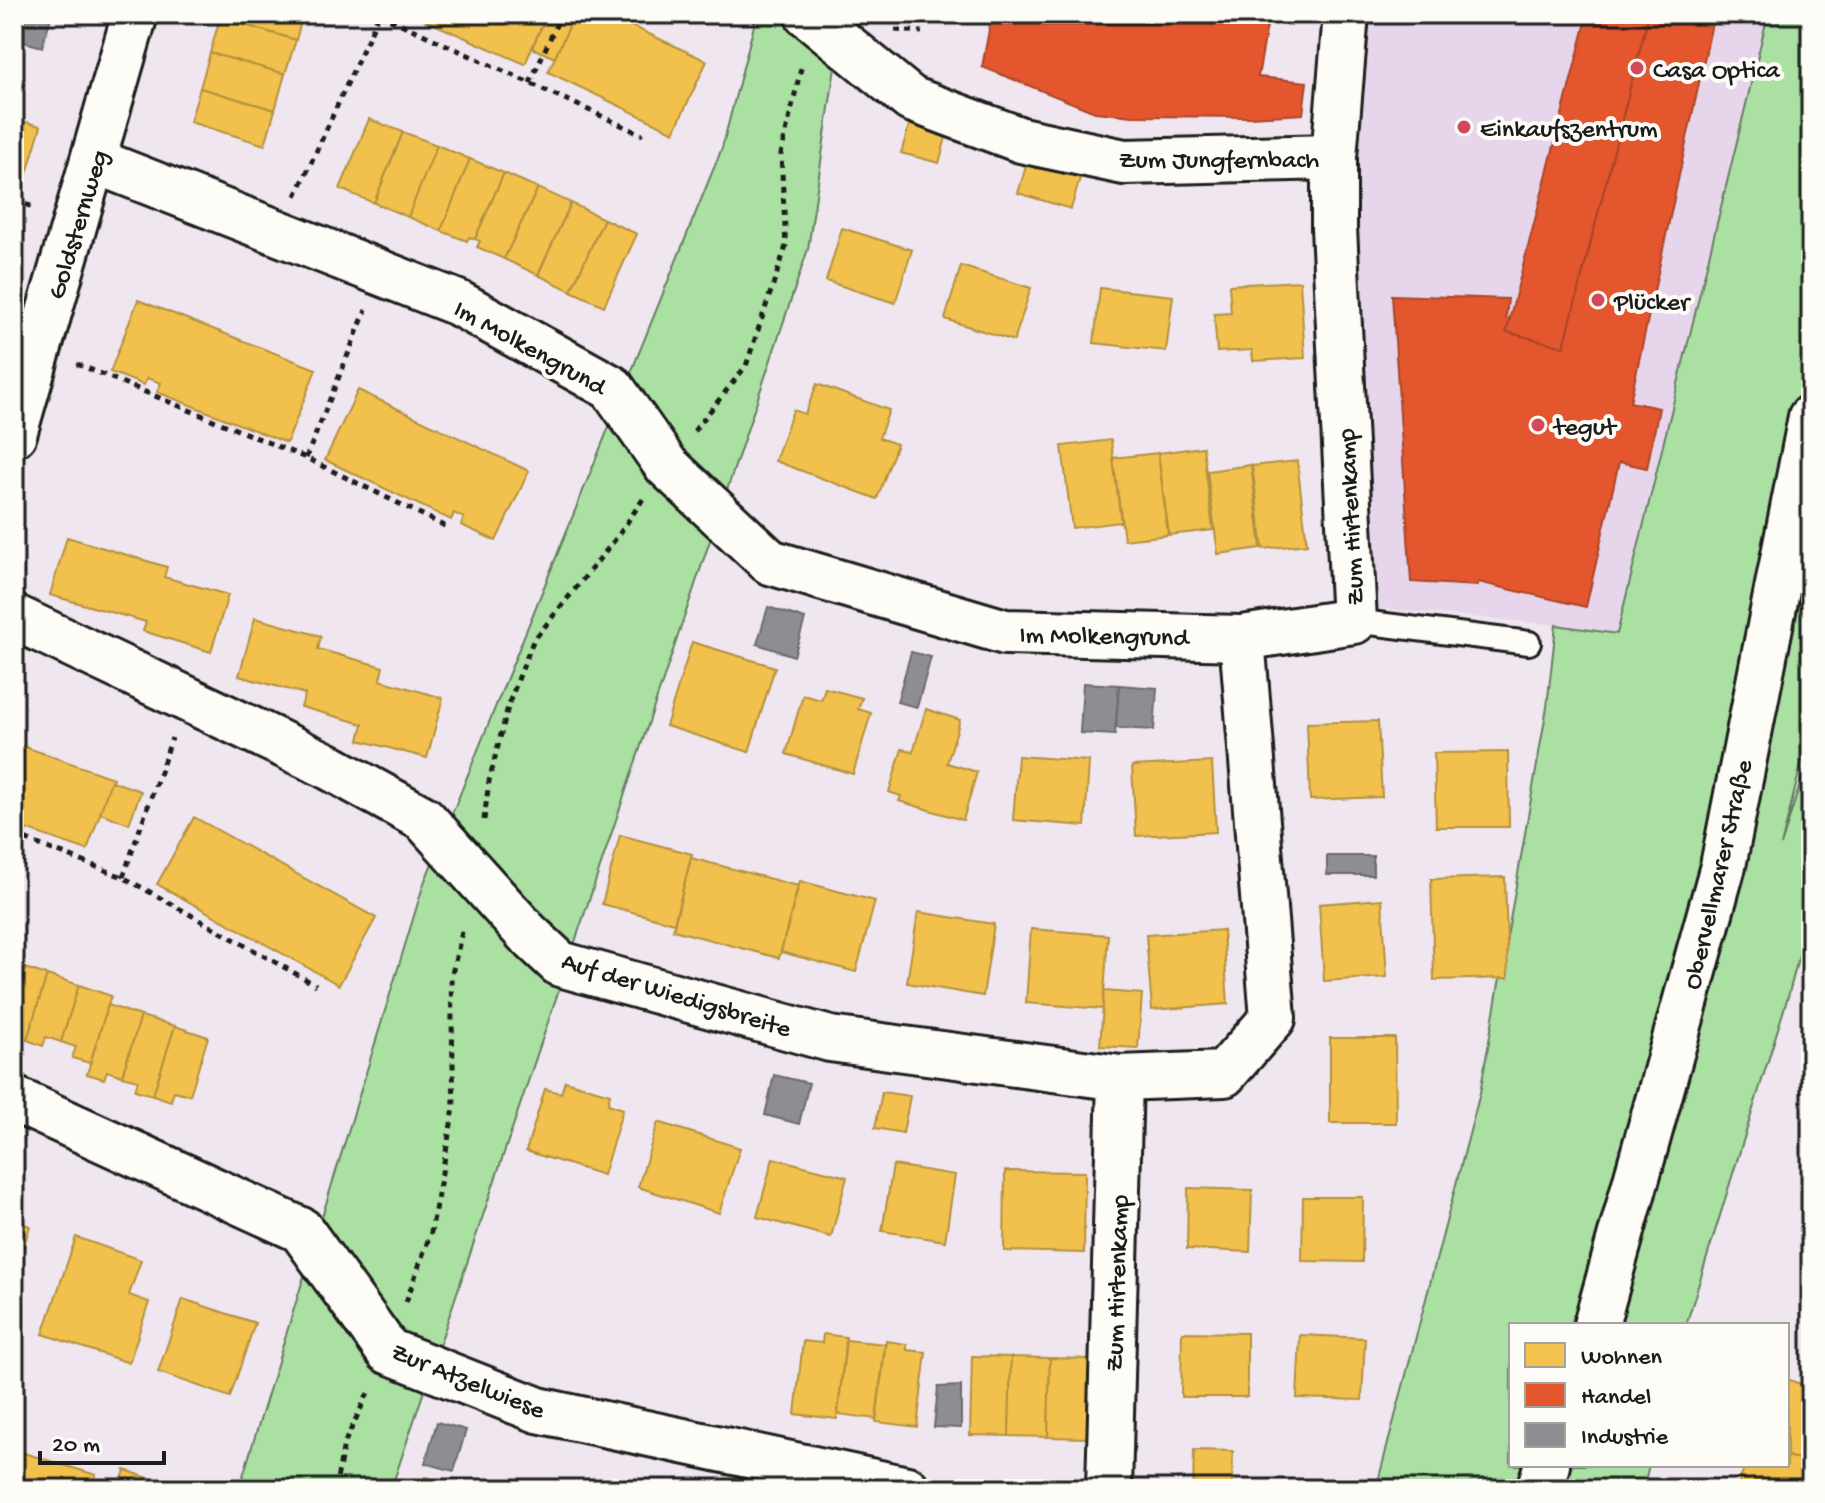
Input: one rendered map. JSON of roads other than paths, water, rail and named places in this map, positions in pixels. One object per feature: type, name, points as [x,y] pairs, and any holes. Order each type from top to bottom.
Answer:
[{"type":"street","name":"Goldsternweg","points":[[14,434],[135,14]]},
{"type":"street","name":"Zum Hirtenkamp","points":[[1242,638],[1354,621],[1334,228],[1334,157],[1346,14]]},
{"type":"street","name":"Zum Jungfernbach","points":[[810,16],[911,99],[1021,140],[1124,162],[1334,157]]},
{"type":"street","name":"Im Molkengrund","points":[[95,161],[458,303],[612,388],[666,465],[770,562],[1005,632],[1242,638]]},
{"type":"street","name":"Obervellmarer Straße","points":[[1597,1323],[1723,866],[1811,417]]},
{"type":"street","name":"Auf der Wiedigsbreite","points":[[14,617],[324,764],[424,819],[527,933],[560,964],[830,1039],[1120,1078],[1224,1074],[1273,1018],[1242,638]]},
{"type":"street","name":"Zum Hirtenkamp","points":[[1109,1489],[1120,1078]]},
{"type":"street","name":"Zur Atzelwiese","points":[[14,1099],[301,1230],[388,1351],[538,1410],[907,1489]]},
{"type":"street","points":[[1539,1489],[1546,1467]]},
{"type":"lane","points":[[1354,621],[1529,643]]},
{"type":"place","name":"Casa Optica","points":[[1637,68]]},
{"type":"place","name":"Einkaufszentrum","points":[[1464,127]]},
{"type":"place","name":"Plücker","points":[[1598,300]]},
{"type":"place","name":"tegut","points":[[1538,425]]}]
